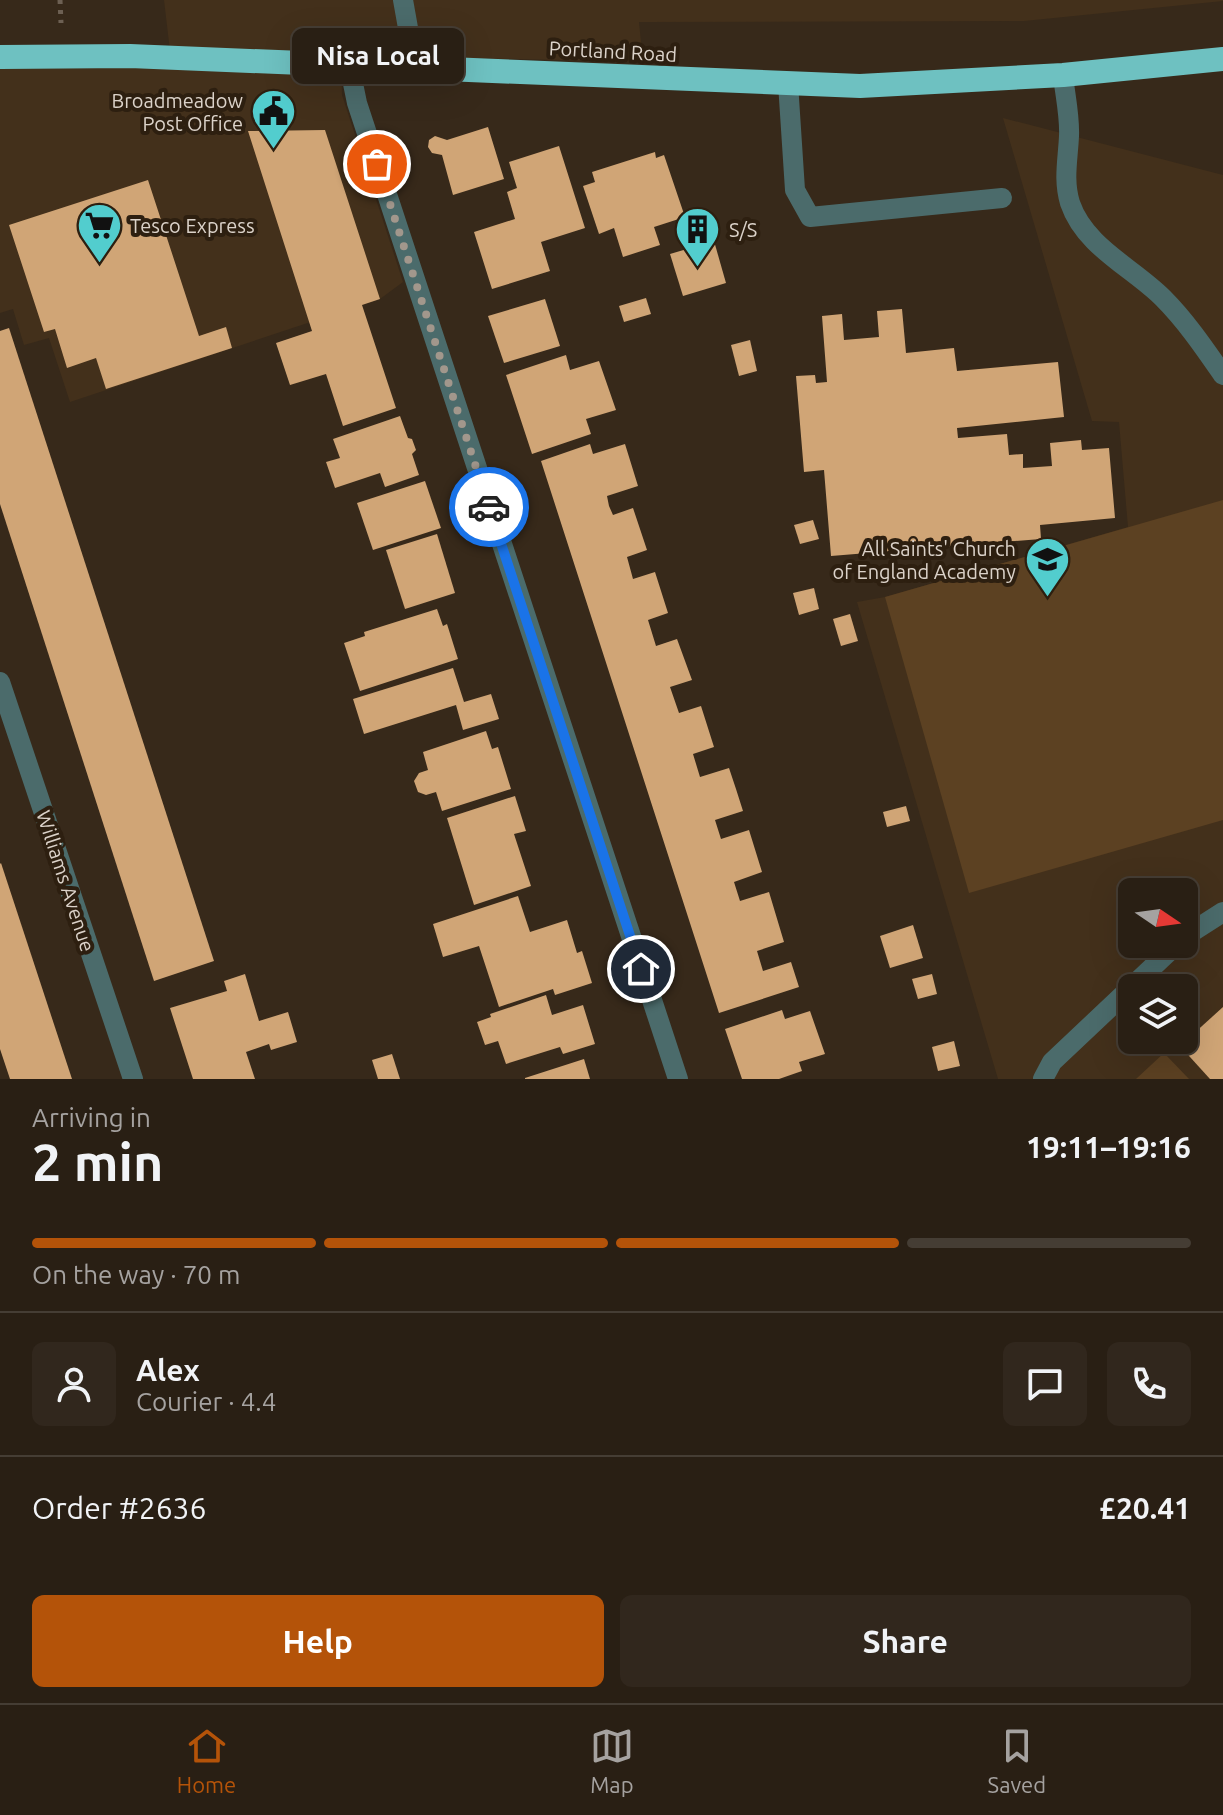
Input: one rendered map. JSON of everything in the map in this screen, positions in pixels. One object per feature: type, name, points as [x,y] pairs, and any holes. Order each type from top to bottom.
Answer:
[{"type":"highway","name":"Portland Road","points":[[0,57],[130,56],[860,86],[1063,75],[1223,59]]},
{"type":"street","points":[[403,0],[415,67]]},
{"type":"street","points":[[349,64],[357,103],[678,1079]]},
{"type":"street","points":[[1063,75],[1069,135],[1064,170],[1070,203],[1084,229],[1104,250],[1161,296],[1223,375]]},
{"type":"street","points":[[788,83],[795,190],[810,217],[1002,198]]},
{"type":"street","name":"Williams Avenue","points":[[0,682],[133,1079]]},
{"type":"street","points":[[1198,926],[1223,912]]},
{"type":"street","points":[[1043,1079],[1052,1062],[1162,958]]},
{"type":"shaded area","points":[[164,0],[1223,1],[1024,21],[639,22],[643,62],[170,51]]},
{"type":"shaded area","points":[[0,60],[341,61],[342,95],[403,282],[380,299],[70,402],[49,338],[24,345],[13,309],[0,313]]},
{"type":"shaded area","name":"All Saints' Church of England Academy","points":[[1003,118],[1223,175],[1223,1079],[998,1079],[857,602],[885,597],[1128,527],[1119,422],[1092,421]]},
{"type":"shaded area","points":[[1223,500],[1223,820],[969,893],[885,597]]},
{"type":"shaded area","points":[[1165,1054],[1189,1079],[1136,1079]]},
{"type":"building","points":[[488,127],[504,179],[453,195],[442,155],[432,153],[428,147],[429,140],[435,136],[447,140]]},
{"type":"building","points":[[325,130],[380,299],[362,305],[396,408],[343,426],[326,374],[290,385],[276,343],[312,331],[248,131]]},
{"type":"building","points":[[559,146],[585,228],[541,242],[550,271],[492,289],[474,232],[515,219],[507,192],[517,188],[509,162]]},
{"type":"building","points":[[655,152],[656,158],[664,155],[685,217],[654,227],[660,245],[623,257],[614,228],[599,234],[583,186],[595,182],[592,172]]},
{"type":"building","name":"Tesco Express","points":[[148,180],[199,336],[226,327],[232,348],[106,389],[96,358],[67,368],[55,329],[44,332],[9,225]]},
{"type":"building","name":"S/S","points":[[714,241],[726,283],[683,296],[670,254]]},
{"type":"building","points":[[646,298],[651,314],[624,322],[619,306]]},
{"type":"building","points":[[545,299],[560,346],[504,363],[488,316]]},
{"type":"building","points":[[902,309],[906,353],[954,348],[957,371],[1058,362],[1064,417],[957,428],[958,438],[1007,434],[1009,455],[1023,454],[1023,468],[1052,466],[1050,443],[1081,440],[1082,450],[1109,448],[1115,518],[1040,525],[1041,539],[831,556],[824,470],[804,472],[796,376],[815,375],[816,383],[827,382],[822,316],[842,314],[844,340],[879,337],[877,311]]},
{"type":"building","points":[[9,328],[214,961],[154,981],[0,504],[0,331]]},
{"type":"building","points":[[750,340],[757,371],[739,376],[731,345]]},
{"type":"building","points":[[566,355],[570,370],[599,361],[616,410],[586,419],[591,434],[532,454],[506,375]]},
{"type":"building","points":[[400,416],[416,450],[412,454],[419,475],[385,487],[380,473],[335,488],[326,462],[340,458],[333,439]]},
{"type":"building","points":[[590,444],[593,454],[625,444],[638,486],[607,496],[609,506],[613,515],[633,508],[647,550],[627,557],[633,579],[655,572],[668,613],[648,620],[656,646],[677,639],[692,680],[670,687],[679,713],[701,706],[714,747],[693,754],[700,777],[729,768],[736,789],[743,811],[715,820],[721,839],[749,830],[762,872],[734,882],[740,901],[769,892],[784,942],[757,951],[763,971],[791,962],[799,987],[719,1013],[541,461]]},
{"type":"building","points":[[425,481],[441,528],[373,550],[357,503]]},
{"type":"building","points":[[813,520],[819,539],[800,544],[794,525]]},
{"type":"building","points":[[437,534],[455,593],[405,609],[386,550]]},
{"type":"building","points":[[814,588],[819,609],[799,615],[793,593]]},
{"type":"building","points":[[437,609],[443,626],[447,624],[458,659],[360,691],[344,643],[365,636],[364,632]]},
{"type":"building","points":[[850,614],[858,641],[841,646],[833,619]]},
{"type":"building","points":[[453,668],[464,702],[491,694],[499,719],[463,730],[456,705],[364,734],[353,699]]},
{"type":"building","points":[[486,731],[492,749],[498,747],[511,789],[442,811],[436,792],[426,795],[418,792],[414,781],[419,773],[428,770],[423,752]]},
{"type":"building","points":[[515,796],[526,831],[514,834],[531,886],[474,905],[447,818]]},
{"type":"building","points":[[906,806],[910,821],[887,827],[883,812]]},
{"type":"building","points":[[0,864],[72,1079],[10,1079],[0,1049]]},
{"type":"building","points":[[518,896],[530,932],[567,920],[577,953],[582,951],[592,983],[555,995],[553,989],[499,1007],[479,946],[443,957],[433,924]]},
{"type":"building","points":[[913,925],[923,958],[890,968],[880,936]]},
{"type":"building","points":[[245,974],[259,1021],[288,1012],[297,1042],[271,1050],[269,1044],[246,1052],[255,1079],[193,1079],[170,1008],[227,991],[224,981]]},
{"type":"building","points":[[932,974],[937,994],[918,999],[912,979]]},
{"type":"building","points":[[546,995],[552,1015],[583,1005],[595,1044],[563,1054],[560,1047],[506,1064],[498,1041],[485,1045],[477,1022],[491,1017],[490,1014]]},
{"type":"building","points":[[1223,1007],[1223,1079],[1210,1079],[1187,1054],[1198,1054],[1198,1030]]},
{"type":"building","points":[[782,1010],[785,1019],[810,1011],[825,1054],[799,1062],[802,1071],[779,1079],[742,1079],[725,1029]]},
{"type":"building","points":[[954,1041],[960,1066],[938,1071],[932,1047]]},
{"type":"building","points":[[392,1054],[400,1079],[378,1079],[372,1060]]},
{"type":"building","points":[[584,1059],[590,1079],[525,1079],[525,1078]]},
{"type":"way so far","points":[[377,164],[489,507]]},
{"type":"place","name":"Broadmeadow Post Office","points":[[274,151]]},
{"type":"place","name":"Nisa Local","points":[[377,164]]},
{"type":"place","name":"Tesco Express","points":[[99,264]]},
{"type":"place","name":"S/S","points":[[698,268]]},
{"type":"place","name":"All Saints' Church of England Academy","points":[[1047,599]]},
{"type":"route","points":[[489,507],[641,969]]}]
